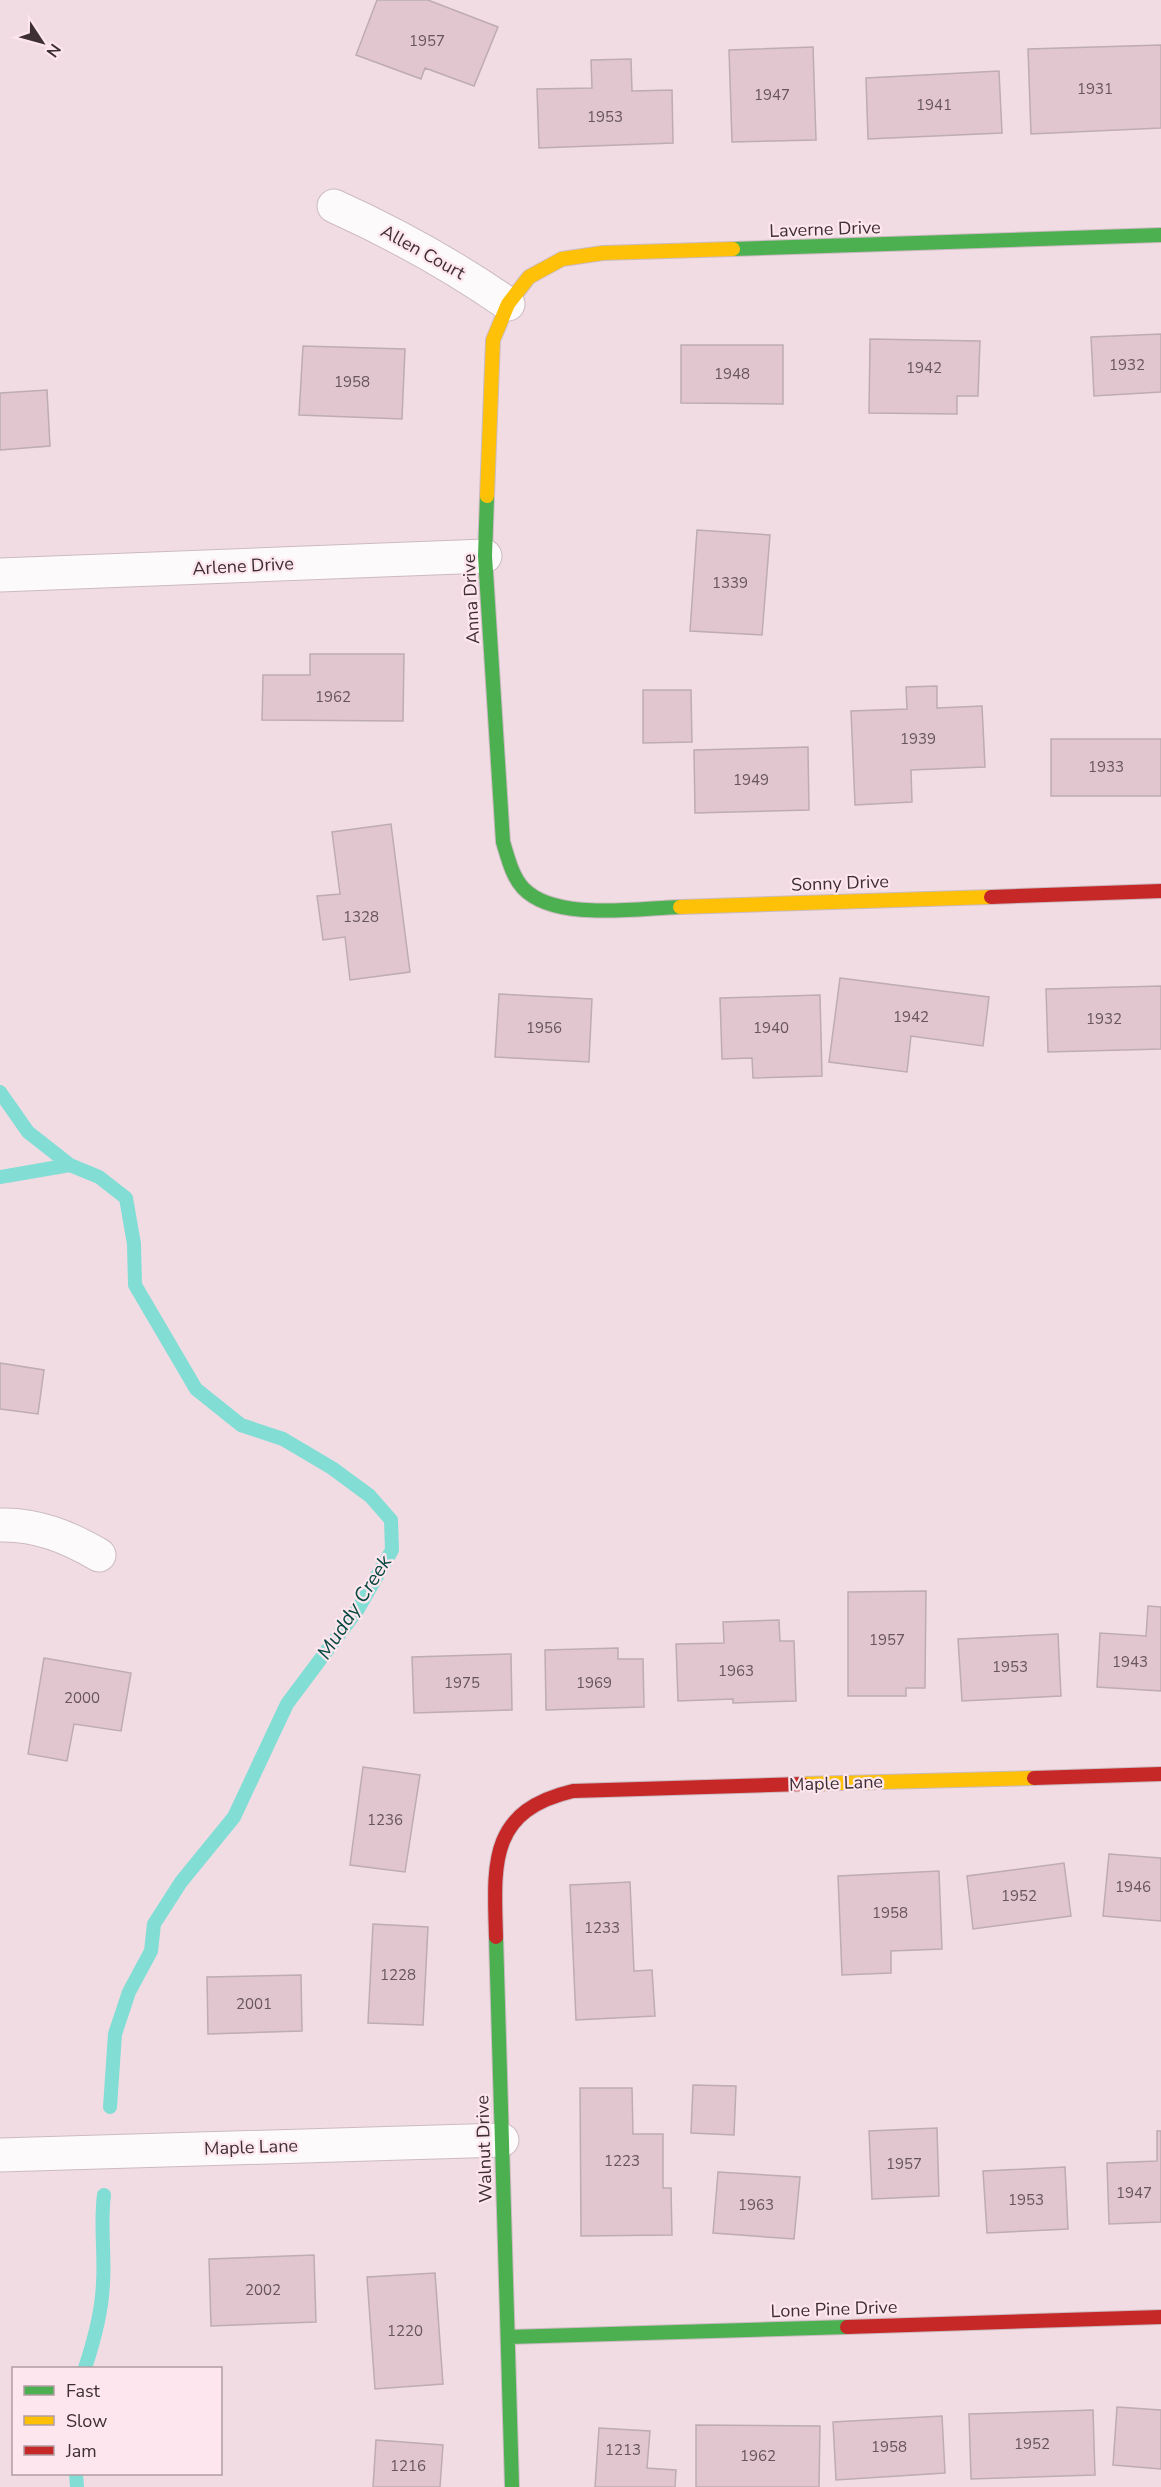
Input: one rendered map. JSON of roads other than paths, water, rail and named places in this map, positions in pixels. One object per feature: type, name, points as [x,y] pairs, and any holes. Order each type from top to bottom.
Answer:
[{"type":"street","name":"Allen Court","points":[[334,206],[397,235],[456,268],[508,303]]},
{"type":"street","name":"Laverne Drive","points":[[508,303],[529,278],[562,259],[603,253],[1161,236]]},
{"type":"street","name":"Anna Drive","points":[[508,303],[494,340],[485,556],[502,842],[513,875],[524,891]]},
{"type":"street","name":"Arlene Drive","points":[[0,575],[485,556]]},
{"type":"street","name":"Sonny Drive","points":[[524,891],[539,900],[574,910],[1161,891]]},
{"type":"street","points":[[0,1525],[42,1529],[71,1539],[99,1555]]},
{"type":"street","name":"Maple Lane","points":[[518,1816],[534,1803],[553,1795],[573,1791],[1161,1774]]},
{"type":"street","name":"Walnut Drive","points":[[513,2487],[495,1885],[496,1855],[504,1833],[518,1816]]},
{"type":"street","name":"Maple Lane","points":[[0,2155],[502,2140]]},
{"type":"street","name":"Lone Pine Drive","points":[[508,2337],[1161,2317]]},
{"type":"waterway","name":"Muddy Creek","points":[[0,1092],[28,1132],[70,1165],[99,1177],[126,1198],[134,1244],[135,1285],[196,1389],[241,1425],[283,1439],[332,1468],[370,1496],[391,1520],[392,1550],[358,1609],[287,1704],[234,1817],[181,1882],[154,1924],[151,1951],[129,1992],[115,2034],[110,2107]]},
{"type":"waterway","points":[[0,1177],[70,1165]]},
{"type":"waterway","name":"Muddy Creek","points":[[85,2367],[101,2305],[104,2195]]},
{"type":"waterway","name":"Muddy Creek","points":[[76,2475],[77,2487]]}]
